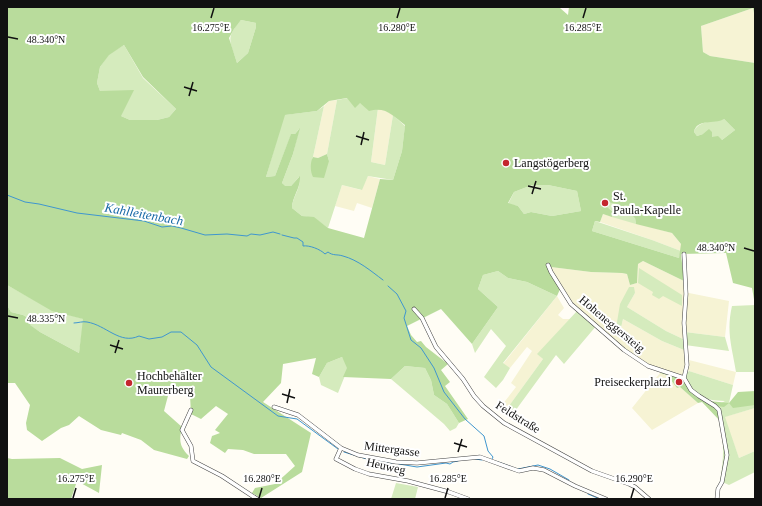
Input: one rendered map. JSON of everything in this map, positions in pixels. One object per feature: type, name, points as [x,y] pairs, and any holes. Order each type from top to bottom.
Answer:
[{"type":"street","points":[[684,254],[686,294],[684,323],[687,365],[684,378],[691,390],[719,410],[727,455],[724,475],[718,489],[717,499]]},
{"type":"street","name":"Hoheneggersteig","points":[[548,265],[571,304],[624,350],[648,366],[684,378]]},
{"type":"street","name":"Feldstraße","points":[[414,309],[422,318],[436,346],[463,379],[474,396],[492,414],[510,426],[592,471],[636,488],[649,499]]},
{"type":"street","name":"Mittergasse","points":[[274,407],[298,416],[341,448],[364,456],[408,463],[480,457],[519,471],[532,468],[544,470],[575,486],[606,499]]},
{"type":"street","points":[[191,410],[182,430],[191,446],[193,461],[222,476],[257,499]]},
{"type":"street","name":"Heuweg","points":[[341,448],[336,459],[355,469],[369,474],[408,481],[449,492],[468,499]]},
{"type":"shaded area","points":[[753,8],[755,18],[755,63],[710,56],[703,52],[701,26]]},
{"type":"shaded area","points":[[337,100],[327,154],[318,158],[313,157],[324,106],[329,101]]},
{"type":"shaded area","points":[[378,108],[393,115],[385,165],[371,162]]},
{"type":"shaded area","points":[[368,176],[380,179],[372,208],[357,203],[354,211],[335,206],[342,185],[361,190]]},
{"type":"shaded area","points":[[603,214],[672,233],[681,244],[681,251],[600,222]]},
{"type":"shaded area","points":[[643,261],[684,281],[684,292],[729,301],[725,337],[685,332],[685,359],[736,372],[733,385],[689,371],[682,375],[650,366],[625,349],[572,303],[554,275],[551,267],[591,272],[627,274],[630,285],[637,283],[638,264]],"holes":[[[629,287],[635,293],[627,307],[666,331],[683,339],[684,350],[662,341],[623,319],[619,336]]]},
{"type":"shaded area","points":[[557,296],[564,308],[558,315],[563,319],[570,319],[538,354],[543,359],[503,414],[498,410],[516,387],[511,383],[532,351],[527,347],[510,368],[503,364]]},
{"type":"shaded area","name":"Preiseckerplatzl","points":[[660,373],[667,375],[677,388],[680,387],[698,403],[652,430],[632,408]]},
{"type":"shaded area","points":[[755,408],[755,451],[739,458],[724,417]]},
{"type":"green space","points":[[7,7],[561,7],[560,8],[568,15],[569,7],[755,7],[755,18],[753,8],[701,26],[703,52],[710,56],[755,63],[755,305],[752,288],[733,283],[726,253],[681,254],[684,281],[643,261],[638,264],[637,283],[630,285],[627,274],[591,272],[551,267],[561,287],[557,296],[527,282],[508,278],[498,271],[483,275],[478,289],[498,307],[472,344],[441,309],[407,326],[411,335],[417,342],[421,341],[426,347],[448,364],[441,370],[450,382],[445,386],[468,419],[459,423],[447,404],[434,395],[431,380],[425,368],[405,366],[391,379],[343,377],[347,368],[342,357],[327,363],[319,377],[312,374],[316,358],[283,364],[281,383],[263,402],[311,433],[302,472],[261,498],[252,493],[255,488],[275,484],[295,466],[286,454],[254,454],[243,450],[228,449],[225,453],[210,443],[212,436],[220,433],[215,430],[228,414],[216,406],[201,419],[191,414],[190,395],[169,392],[164,411],[182,427],[180,436],[181,443],[183,449],[189,456],[187,459],[154,450],[141,440],[122,433],[121,435],[101,430],[79,416],[69,425],[61,428],[42,441],[27,430],[26,423],[30,405],[15,383],[7,383],[7,305],[11,312],[23,315],[32,320],[30,325],[40,332],[79,353],[83,319],[52,311],[7,285]],"holes":[[[241,20],[256,23],[248,53],[237,63],[229,38]],[[124,45],[143,77],[176,109],[169,117],[157,120],[130,120],[121,116],[134,90],[100,91],[97,83],[100,67],[109,55]],[[347,98],[355,108],[360,103],[369,111],[385,111],[393,115],[405,125],[402,151],[393,180],[380,179],[364,238],[328,228],[314,217],[302,216],[292,208],[293,200],[299,185],[300,176],[291,186],[285,186],[282,183],[293,154],[300,128],[295,134],[291,134],[275,176],[266,177],[285,115],[317,111],[329,101]],[[724,119],[735,130],[722,140],[718,136],[712,137],[712,132],[709,129],[703,134],[697,136],[694,132],[702,123],[720,121]],[[532,185],[548,185],[577,191],[581,211],[552,216],[531,212],[524,214],[518,206],[508,203],[514,192]],[[607,202],[617,204],[618,207],[623,207],[625,205],[640,210],[639,214],[632,215],[635,218],[636,224],[672,233],[681,244],[679,258],[592,231],[595,221],[600,222],[603,214],[612,217],[614,213],[604,204]]]},
{"type":"green space","points":[[241,20],[256,23],[256,27],[248,53],[237,63],[230,41],[232,32]]},
{"type":"green space","points":[[124,45],[143,78],[176,109],[169,117],[157,120],[130,120],[121,116],[100,91],[97,83],[100,67],[109,54]]},
{"type":"green space","points":[[348,98],[378,108],[371,162],[385,165],[393,115],[405,126],[402,151],[393,180],[368,176],[362,190],[342,185],[328,228],[314,218],[302,216],[292,208],[300,181],[299,177],[291,186],[284,186],[282,183],[293,154],[299,129],[295,134],[291,135],[275,176],[266,177],[284,115],[317,111],[324,106],[312,159],[329,161],[327,154],[337,100]]},
{"type":"green space","points":[[724,119],[735,130],[722,140],[703,134],[697,136],[694,132],[696,128],[702,124]]},
{"type":"green space","points":[[327,154],[329,161],[324,178],[313,177],[311,172],[311,161],[313,157],[318,158]]},
{"type":"green space","points":[[532,185],[548,185],[577,191],[581,211],[552,216],[531,212],[524,214],[518,206],[508,204],[514,192]]},
{"type":"green space","points":[[607,202],[634,206],[640,210],[635,218],[636,224],[612,217],[614,213],[604,204]]},
{"type":"green space","points":[[595,221],[681,251],[679,258],[592,231]]},
{"type":"green space","points":[[639,268],[682,295],[682,306],[663,296],[659,299],[652,295],[653,292],[638,283]]},
{"type":"green space","points":[[498,271],[508,278],[527,282],[557,296],[503,363],[510,368],[496,388],[484,377],[506,346],[491,329],[475,353],[472,344],[498,307],[478,289],[483,275]]},
{"type":"green space","points":[[7,285],[52,310],[84,319],[79,353],[29,325],[32,320],[23,315],[11,312],[7,305]]},
{"type":"green space","points":[[629,287],[634,287],[635,293],[627,307],[666,331],[683,339],[684,350],[662,341],[623,319],[619,336],[615,334],[620,304]]},
{"type":"green space","points":[[755,305],[755,372],[736,372],[731,347],[730,332],[730,315],[732,306]]},
{"type":"green space","points":[[577,311],[597,325],[564,364],[556,355],[510,418],[503,414],[543,359],[537,354]]},
{"type":"green space","points":[[685,332],[725,337],[729,351],[685,345]]},
{"type":"green space","points":[[342,357],[348,368],[338,393],[321,385],[319,377],[327,363]]},
{"type":"green space","points":[[405,366],[425,368],[431,380],[434,395],[447,404],[459,423],[456,428],[450,431],[444,424],[391,379]]},
{"type":"green space","points":[[689,371],[733,385],[729,403],[755,405],[755,408],[725,417],[739,458],[755,451],[755,472],[729,485],[720,481],[723,461],[723,444],[721,426],[716,406],[725,401],[706,399],[697,394],[685,378]]},
{"type":"green space","points":[[664,372],[682,378],[690,391],[709,401],[729,403],[724,407],[716,406],[720,421],[702,402],[698,403],[680,387],[677,388],[667,375],[660,373]]},
{"type":"green space","points":[[755,391],[755,405],[733,408],[729,403],[738,392]]},
{"type":"green space","points":[[7,458],[60,458],[82,469],[102,465],[99,493],[77,481],[71,499],[7,499]]},
{"type":"green space","points":[[396,483],[418,487],[415,499],[391,499]]},
{"type":"waterway","name":"Kahlleitenbach","points":[[7,195],[25,202],[77,213],[144,221],[162,227],[172,226],[205,235],[227,234],[247,236],[251,234],[260,235],[273,232],[280,234]]},
{"type":"waterway","name":"Kahlleitenbach","points":[[282,235],[297,238],[303,242],[303,246],[320,250],[325,254],[328,252],[354,260],[383,280]]},
{"type":"waterway","name":"Kahlleitenbach","points":[[388,286],[397,294],[406,311],[404,318],[411,340],[421,348],[434,368],[444,392],[465,419],[484,436],[488,451],[493,457],[492,459]]},
{"type":"waterway","points":[[74,323],[85,322],[94,324],[113,334],[126,338],[139,336],[149,339],[162,337],[171,332],[181,332],[197,345],[211,367],[278,416],[297,419],[338,449]]},
{"type":"waterway","points":[[344,452],[370,460],[392,463]]},
{"type":"waterway","points":[[475,459],[482,460]]},
{"type":"waterway","points":[[399,464],[417,467],[446,463],[450,464],[458,461]]},
{"type":"waterway","name":"Kahlleitenbach","points":[[498,462],[512,467]]},
{"type":"waterway","name":"Kahlleitenbach","points":[[518,469],[538,465],[550,469],[569,480]]},
{"type":"waterway","points":[[588,494],[600,499]]},
{"type":"place","name":"Langstögerberg","points":[[506,163]]},
{"type":"place","name":"St. Paula-Kapelle","points":[[605,203]]},
{"type":"place","name":"Preiseckerplatzl","points":[[679,382]]},
{"type":"place","name":"Hochbehälter Maurerberg","points":[[129,383]]}]
